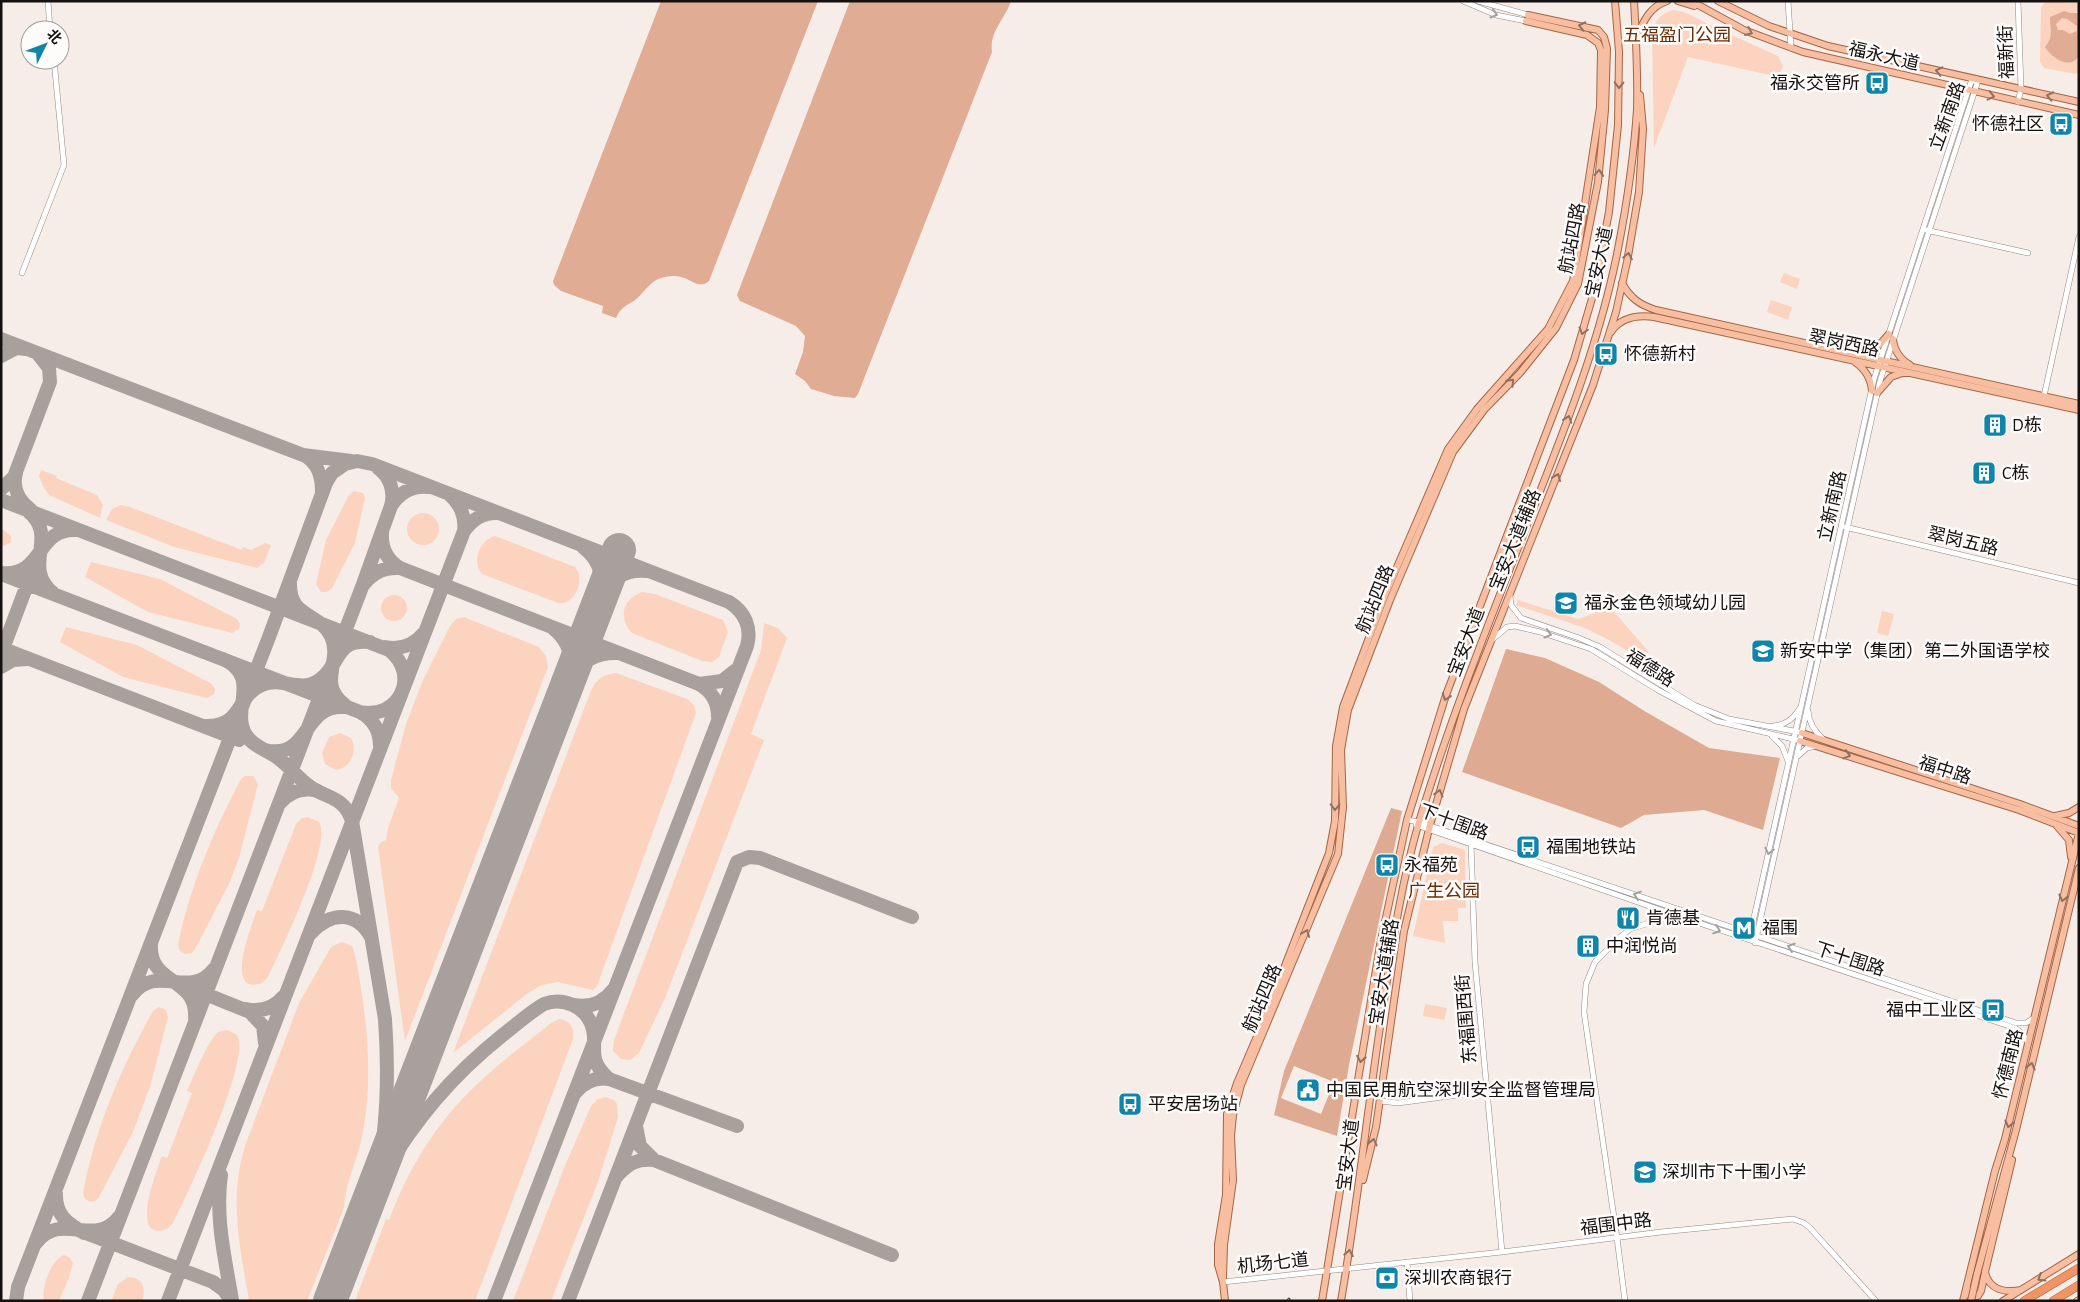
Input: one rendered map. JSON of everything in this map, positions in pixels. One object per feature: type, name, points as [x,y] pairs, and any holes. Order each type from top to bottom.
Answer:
[{"type":"highway","points":[[2024,1301],[2079,1268]]},
{"type":"highway","points":[[2053,1301],[2079,1285]]},
{"type":"main road","name":"宝安大道","points":[[1322,1300],[1380,945],[1407,820],[1446,695],[1574,360],[1593,295],[1609,212],[1618,124],[1619,52],[1615,1]]},
{"type":"main road","name":"宝安大道","points":[[1341,1301],[1357,1206],[1365,1133],[1394,929],[1419,824],[1447,734],[1564,431],[1607,299],[1618,250],[1630,174],[1636,109],[1634,1]]},
{"type":"main road","points":[[1636,39],[1650,12],[1658,4],[1667,1]]},
{"type":"main road","points":[[1678,1],[1705,10]]},
{"type":"main road","name":"福永大道","points":[[1691,1],[1744,30],[1825,59],[2079,115]]},
{"type":"main road","name":"福永大道","points":[[1718,1],[1789,34],[1828,46],[2079,102]]},
{"type":"main road","points":[[1725,1],[1739,12]]},
{"type":"main road","name":"航站四路","points":[[1226,1301],[1223,1282],[1224,1245],[1233,1180],[1231,1136],[1233,1115],[1241,1085],[1338,854],[1343,807],[1341,750],[1348,710],[1390,600],[1453,452],[1484,410],[1520,373],[1556,328],[1578,284],[1598,182],[1605,110],[1607,48],[1604,37],[1598,30],[1527,18]]},
{"type":"main road","name":"宝安大道辅路","points":[[1357,1206],[1376,1128],[1404,931],[1429,827],[1464,709],[1590,393],[1609,335],[1622,283],[1633,229],[1643,147],[1642,114],[1636,58]]},
{"type":"main road","name":"翠岗西路","points":[[1622,283],[1627,292],[1638,303],[1656,310],[1854,357]]},
{"type":"main road","name":"翠岗西路","points":[[1609,335],[1614,328],[1626,319],[1645,316],[1882,363],[1914,367],[2079,404]]},
{"type":"main road","points":[[1907,372],[1891,377],[1874,392],[1866,373],[1854,357],[1875,350],[1891,336],[1898,355],[1914,367]]},
{"type":"main road","name":"翠岗西路","points":[[1882,363],[1907,372],[2079,410]]},
{"type":"main road","points":[[1454,744],[1465,687]]},
{"type":"main road","name":"福中路","points":[[1799,732],[2079,826]]},
{"type":"main road","name":"福中路","points":[[1797,740],[2019,810],[2079,833]]},
{"type":"main road","points":[[2052,816],[2069,813],[2079,807]]},
{"type":"main road","points":[[2054,824],[2068,840],[2071,849],[2071,868]]},
{"type":"main road","name":"怀德南路","points":[[1963,1301],[2035,1017],[2079,833]]},
{"type":"main road","name":"怀德南路","points":[[1971,1301],[2016,1130],[2079,868]]},
{"type":"main road","name":"怀德南路","points":[[1967,1286],[1968,1295],[1978,1296],[1981,1291],[2009,1175],[2016,1130]]},
{"type":"main road","points":[[2003,1301],[2079,1254]]},
{"type":"main road","points":[[1985,1272],[1987,1280],[1995,1288],[2008,1292],[2021,1290]]},
{"type":"street","points":[[48,1],[49,20]]},
{"type":"street","points":[[1463,1],[1496,15],[1527,18]]},
{"type":"street","points":[[1478,1],[1527,18]]},
{"type":"street","points":[[1788,1],[1791,48]]},
{"type":"street","name":"福新街","points":[[2018,1],[2020,89],[2018,102]]},
{"type":"street","points":[[22,273],[64,165],[55,70]]},
{"type":"street","name":"立新南路","points":[[1749,940],[1788,768],[1799,732],[1874,392],[1971,91],[1971,82],[1976,79]]},
{"type":"street","points":[[1926,230],[2028,253]]},
{"type":"street","points":[[2044,396],[2079,237]]},
{"type":"street","name":"翠岗五路","points":[[1845,527],[2079,583]]},
{"type":"street","name":"福德路","points":[[1511,591],[1511,605],[1521,618],[1600,647],[1664,688],[1701,708],[1729,720],[1799,732]]},
{"type":"street","points":[[1530,629],[1528,624],[1532,622]]},
{"type":"street","name":"福德路","points":[[1490,643],[1500,631],[1507,627],[1530,629],[1591,649],[1658,690],[1716,721],[1797,740]]},
{"type":"street","points":[[1765,726],[1775,726],[1790,720],[1806,700]]},
{"type":"street","points":[[1806,700],[1810,723],[1815,732],[1823,739],[1833,743]]},
{"type":"street","points":[[1767,733],[1778,740],[1782,746],[1788,759],[1788,768]]},
{"type":"street","name":"立新南路","points":[[1755,942],[1796,760],[1797,740]]},
{"type":"street","points":[[1796,760],[1802,751],[1819,746]]},
{"type":"street","name":"下十围路","points":[[1407,820],[2016,1024],[2026,1023],[2035,1017]]},
{"type":"street","name":"下十围路","points":[[1429,827],[1675,915],[2015,1028],[2023,1034],[2028,1043]]},
{"type":"street","name":"东福围西街","points":[[1471,843],[1475,962],[1502,1252]]},
{"type":"street","points":[[1624,1301],[1618,1238],[1584,1012],[1586,984],[1595,962],[1624,933],[1635,927],[1675,915]]},
{"type":"street","points":[[1380,1101],[1398,1103],[1487,1091]]},
{"type":"street","name":"福围中路","points":[[1326,1271],[1774,1221],[1799,1221],[1810,1228],[1876,1301]]},
{"type":"street","points":[[1406,1262],[1410,1301]]},
{"type":"street","name":"机场七道","points":[[1223,1282],[1326,1271]]},
{"type":"green space","points":[[2046,1],[2079,3],[2079,72],[2076,74],[2044,68],[2040,62],[2041,7]]},
{"type":"green space","name":"五福盈门公园","points":[[1674,10],[1690,14],[1713,27],[1778,56],[1783,66],[1779,77],[1688,57],[1654,148],[1652,33],[1659,18]]},
{"type":"green space","points":[[1784,273],[1800,279],[1797,289],[1780,282]]},
{"type":"green space","points":[[1771,300],[1792,307],[1788,320],[1767,312]]},
{"type":"green space","points":[[41,470],[97,495],[103,505],[100,518],[49,495],[39,476]]},
{"type":"green space","points":[[354,491],[363,493],[365,498],[355,543],[332,588],[327,592],[321,592],[316,584],[326,540],[349,495]]},
{"type":"green space","points":[[121,505],[242,550],[243,547],[251,550],[265,543],[271,545],[264,563],[257,568],[174,547],[106,520],[112,509]]},
{"type":"green space","points":[[423,513],[429,514],[434,518],[438,523],[438,535],[434,540],[429,544],[423,545],[417,544],[412,540],[408,535],[407,529],[408,523],[412,518],[417,514]]},
{"type":"green space","points":[[1,528],[11,536],[11,542],[4,546],[1,545]]},
{"type":"green space","points":[[495,536],[575,567],[578,572],[579,584],[574,596],[564,603],[558,603],[482,574],[477,564],[481,546]]},
{"type":"green space","points":[[91,562],[160,579],[237,619],[240,624],[239,629],[232,633],[148,612],[85,577]]},
{"type":"green space","points":[[642,592],[655,594],[723,620],[728,632],[719,657],[712,662],[702,661],[632,633],[625,621],[624,610],[630,599]]},
{"type":"green space","points":[[394,595],[403,599],[407,608],[403,617],[394,621],[385,617],[381,608],[385,599]]},
{"type":"green space","points":[[1518,600],[1578,619],[1609,608],[1609,606],[1649,652],[1636,656],[1585,628],[1516,605]]},
{"type":"green space","points":[[1882,611],[1894,614],[1888,636],[1877,633]]},
{"type":"green space","points":[[464,617],[539,647],[546,656],[548,667],[405,1041],[378,847],[381,842],[386,840],[388,828],[399,798],[391,788],[391,780],[406,724],[423,680],[450,626],[456,619]]},
{"type":"green space","points":[[764,623],[778,628],[787,638],[751,734],[764,740],[665,998],[639,1053],[630,1060],[621,1059],[613,1051],[614,1040],[761,650]]},
{"type":"green space","points":[[66,627],[137,645],[212,684],[215,689],[214,694],[207,698],[123,677],[60,642]]},
{"type":"green space","points":[[616,673],[687,699],[694,705],[696,713],[597,986],[593,990],[558,982],[542,985],[528,993],[453,1053],[590,693],[600,679]]},
{"type":"green space","points":[[340,733],[351,738],[354,748],[352,758],[346,766],[336,770],[325,764],[322,753],[329,737]]},
{"type":"green space","points":[[245,776],[253,776],[258,784],[239,858],[229,884],[195,949],[192,953],[185,954],[180,951],[178,945],[189,902],[203,860],[241,779]]},
{"type":"green space","points":[[308,817],[319,822],[321,834],[319,852],[312,874],[293,923],[268,977],[262,983],[250,984],[244,979],[242,970],[243,957],[250,929],[257,910],[262,911],[296,824],[302,818]]},
{"type":"green space","name":"广生公园","points":[[1442,843],[1465,850],[1466,908],[1458,908],[1458,921],[1443,921],[1445,943],[1413,936],[1433,847]]},
{"type":"green space","points":[[342,942],[352,946],[355,954],[368,1046],[366,1114],[344,1208],[307,1301],[249,1301],[237,1222],[238,1183],[246,1143],[299,1003],[331,947]]},
{"type":"green space","points":[[1425,1004],[1447,1008],[1444,1020],[1423,1016]]},
{"type":"green space","points":[[159,1007],[166,1010],[168,1017],[150,1087],[132,1134],[99,1197],[93,1202],[89,1201],[84,1197],[83,1193],[94,1145],[110,1099],[130,1054],[153,1011]]},
{"type":"green space","points":[[559,1019],[571,1025],[573,1039],[475,1301],[355,1301],[386,1219],[389,1220],[413,1168],[444,1120],[479,1082],[551,1023]]},
{"type":"green space","points":[[227,1030],[237,1035],[239,1049],[227,1098],[216,1128],[173,1223],[167,1229],[155,1230],[149,1225],[147,1216],[151,1189],[159,1164],[162,1156],[167,1158],[192,1093],[187,1091],[205,1052],[216,1034]]},
{"type":"green space","points":[[606,1097],[614,1100],[617,1104],[618,1117],[598,1182],[551,1301],[513,1301],[564,1168],[591,1106],[598,1099]]},
{"type":"green space","points":[[64,1255],[70,1258],[73,1263],[59,1301],[44,1301],[44,1289],[51,1268]]},
{"type":"green space","points":[[128,1277],[137,1279],[142,1284],[144,1292],[142,1301],[111,1301],[118,1284]]},
{"type":"shaded area","points":[[661,1],[818,1],[709,281],[698,284],[679,276],[657,280],[622,309],[616,318],[602,313],[603,306],[561,291],[554,285],[553,281]]},
{"type":"shaded area","points":[[850,1],[1011,1],[995,32],[992,52],[855,398],[834,396],[811,389],[805,381],[795,374],[803,352],[805,336],[796,326],[740,301],[737,295]]},
{"type":"shaded area","points":[[2064,11],[2079,13],[2079,56],[2075,60],[2070,62],[2060,61],[2051,55],[2045,47],[2051,36],[2050,17]],"holes":[[[2062,18],[2077,26],[2077,31],[2070,34],[2063,30],[2058,30],[2056,24]]]},
{"type":"shaded area","points":[[1506,649],[1545,658],[1599,682],[1646,712],[1709,748],[1780,758],[1763,830],[1704,810],[1644,815],[1621,828],[1462,772]]},
{"type":"shaded area","points":[[1391,808],[1402,811],[1349,1065],[1337,1136],[1274,1115],[1284,1071]],"holes":[[[1294,1066],[1334,1082],[1321,1114],[1281,1098]]]},
{"type":"taxiway","points":[[1,339],[303,455],[351,461]]},
{"type":"taxiway","points":[[1,356],[16,348],[26,349]]},
{"type":"taxiway","points":[[1,489],[14,477],[50,382],[49,368],[38,354]]},
{"type":"taxiway","points":[[304,455],[313,462],[318,470],[322,492]]},
{"type":"taxiway","points":[[16,1301],[18,1287],[269,637],[326,483],[332,473],[345,464],[357,461],[372,464],[729,602],[743,616],[749,633],[747,646],[494,1301]]},
{"type":"taxiway","points":[[88,1301],[362,587],[391,506],[391,485],[378,468]]},
{"type":"taxiway","points":[[16,473],[15,484],[17,494],[31,510]]},
{"type":"taxiway","points":[[391,506],[402,493],[412,488],[429,487]]},
{"type":"taxiway","points":[[168,1301],[464,531],[461,511],[449,494]]},
{"type":"taxiway","points":[[1,500],[389,650],[399,660],[403,671],[404,683],[401,693],[395,702],[385,709],[374,713],[360,712]]},
{"type":"taxiway","points":[[29,512],[37,522],[41,532],[40,573],[44,583],[53,593]]},
{"type":"taxiway","points":[[464,531],[479,517],[499,513]]},
{"type":"taxiway","points":[[2,573],[16,572],[26,568],[54,536],[64,531],[77,530]]},
{"type":"taxiway","points":[[382,533],[386,553],[400,568],[699,684],[713,698],[717,707],[718,717]]},
{"type":"taxiway","points":[[584,548],[598,565],[602,579],[600,601]]},
{"type":"taxiway","points":[[364,584],[371,576],[380,571],[389,568],[400,568]]},
{"type":"taxiway","points":[[602,596],[620,576],[632,572],[646,571]]},
{"type":"taxiway","points":[[1,574],[360,712],[369,718],[375,726],[379,735],[380,746]]},
{"type":"taxiway","points":[[1,654],[30,577]]},
{"type":"taxiway","points":[[290,583],[294,603],[299,609],[326,628],[331,636],[334,646],[332,689],[345,705]]},
{"type":"taxiway","points":[[553,628],[564,639],[570,652],[571,674],[569,682]]},
{"type":"taxiway","points":[[385,647],[396,648],[406,646],[416,641],[424,633]]},
{"type":"taxiway","points":[[206,726],[218,725],[227,721],[233,716],[247,696],[262,685],[278,682],[309,685],[316,682],[330,670],[345,647],[359,642],[370,642]]},
{"type":"taxiway","points":[[1,648],[239,740]]},
{"type":"taxiway","points":[[570,679],[578,667],[589,659],[595,656],[616,653]]},
{"type":"taxiway","points":[[1,667],[13,660],[27,659]]},
{"type":"taxiway","points":[[223,659],[235,667],[242,676],[244,686],[241,718],[243,729],[249,739],[278,758],[309,786],[340,802],[349,813],[352,821],[385,1019],[387,1061],[385,1123],[375,1185]]},
{"type":"taxiway","points":[[699,684],[722,681],[736,670]]},
{"type":"taxiway","points":[[265,750],[280,751],[290,748],[320,714],[330,708],[344,707]]},
{"type":"taxiway","points":[[279,804],[287,796],[302,790],[318,791]]},
{"type":"taxiway","points":[[568,1301],[737,862],[749,857],[760,858],[912,917]]},
{"type":"taxiway","points":[[311,933],[326,921],[342,917],[358,922],[371,937]]},
{"type":"taxiway","points":[[151,944],[152,957],[157,967],[189,995],[194,1005],[195,1018]]},
{"type":"taxiway","points":[[132,995],[142,986],[152,982],[194,982],[204,978],[214,969]]},
{"type":"taxiway","points":[[173,981],[250,1012],[263,1026],[265,1043]]},
{"type":"taxiway","points":[[574,1005],[596,1004],[613,990]]},
{"type":"taxiway","points":[[246,1009],[257,1010],[267,1008],[276,1004],[283,997]]},
{"type":"taxiway","points":[[381,1176],[408,1135],[436,1099],[467,1066],[524,1018],[544,1004],[551,1002],[566,1003],[579,1008],[584,1013],[592,1026],[597,1065],[609,1079]]},
{"type":"taxiway","points":[[575,1093],[590,1081],[609,1079],[737,1126]]},
{"type":"taxiway","points":[[636,1126],[640,1146],[654,1160]]},
{"type":"taxiway","points":[[617,1176],[633,1163],[643,1160],[654,1160],[892,1255]]},
{"type":"taxiway","points":[[221,1175],[219,1191],[220,1222],[232,1300]]},
{"type":"taxiway","points":[[56,1193],[56,1201],[63,1218],[84,1233]]},
{"type":"taxiway","points":[[36,1243],[46,1234],[56,1230],[99,1230],[109,1226],[119,1217]]},
{"type":"taxiway","points":[[78,1230],[213,1282],[224,1290],[231,1301]]},
{"type":"runway","points":[[330,1301],[619,550]]},
{"type":"place","name":"福永交管所","points":[[1877,83]]},
{"type":"place","name":"怀德社区","points":[[2061,124]]},
{"type":"place","name":"怀德新村","points":[[1606,354]]},
{"type":"place","name":"D栋","points":[[1995,425]]},
{"type":"place","name":"C栋","points":[[1984,473]]},
{"type":"place","name":"福永金色领域幼儿园","points":[[1566,603]]},
{"type":"place","name":"新安中学（集团）第二外国语学校","points":[[1763,651]]},
{"type":"place","name":"福围地铁站","points":[[1528,847]]},
{"type":"place","name":"永福苑","points":[[1387,865]]},
{"type":"place","name":"肯德基","points":[[1628,918]]},
{"type":"place","name":"福围","points":[[1744,928]]},
{"type":"place","name":"中润悦尚","points":[[1588,946]]},
{"type":"place","name":"福中工业区","points":[[1993,1010]]},
{"type":"place","name":"中国民用航空深圳安全监督管理局","points":[[1308,1090]]},
{"type":"place","name":"平安居场站","points":[[1130,1104]]},
{"type":"place","name":"深圳市下十围小学","points":[[1645,1172]]},
{"type":"place","name":"深圳农商银行","points":[[1387,1278]]}]
